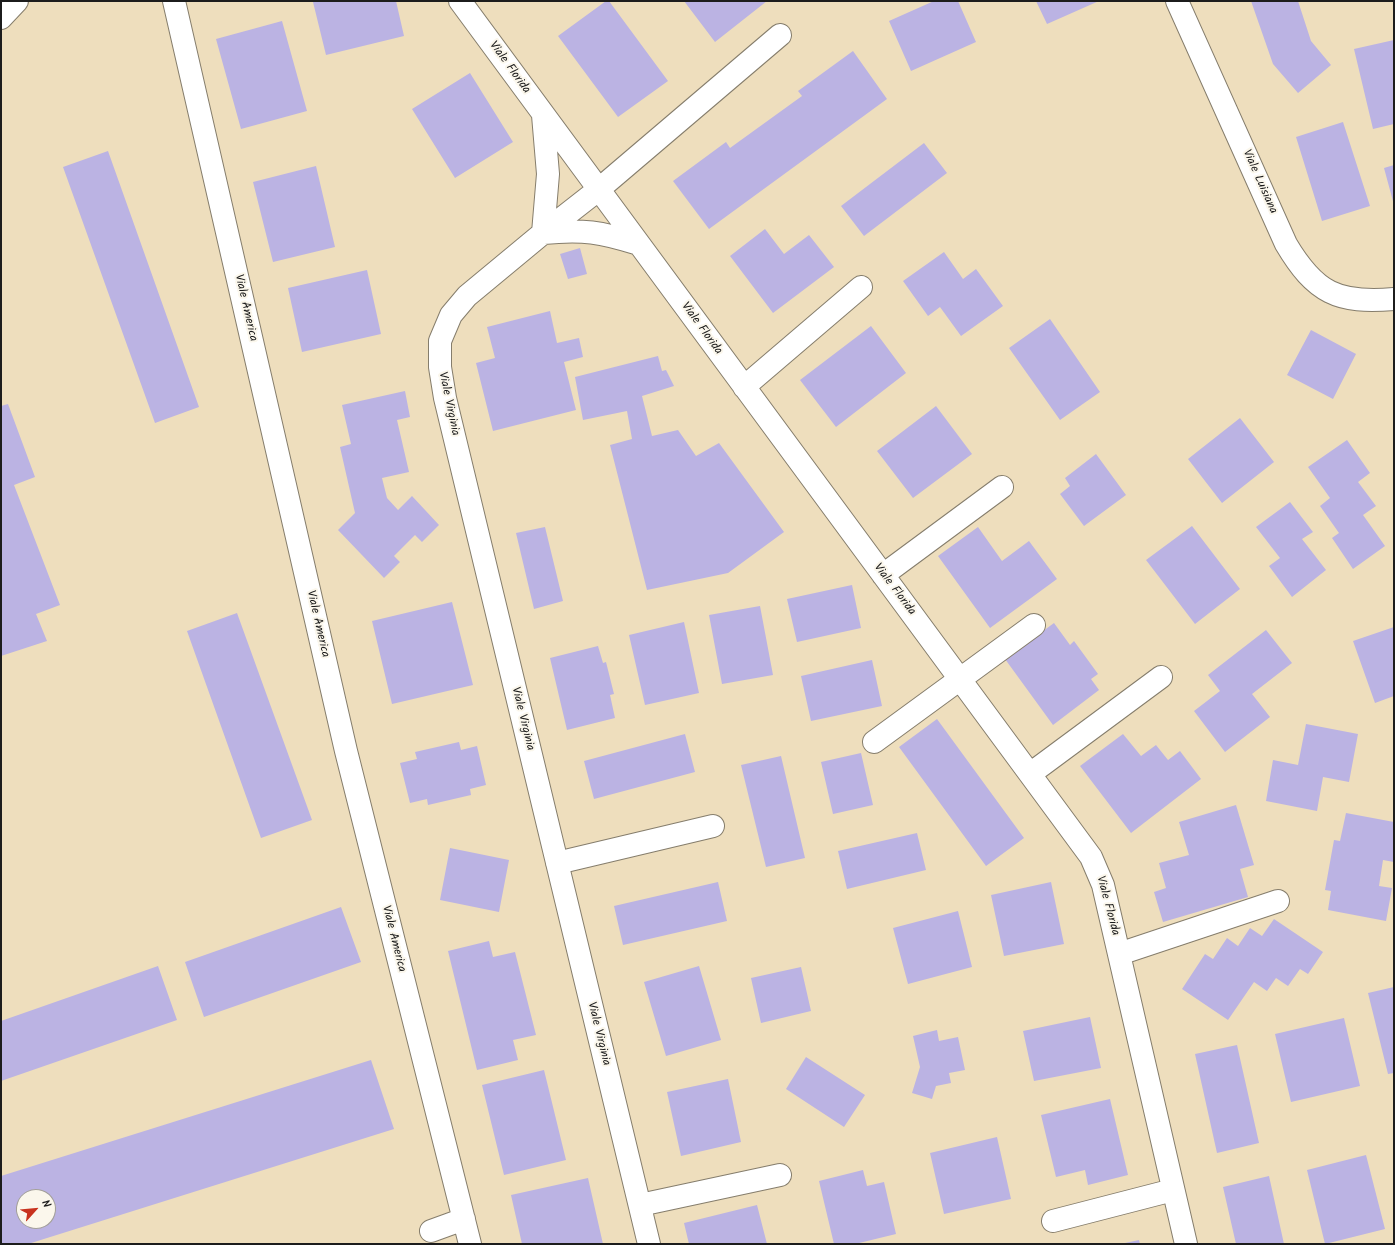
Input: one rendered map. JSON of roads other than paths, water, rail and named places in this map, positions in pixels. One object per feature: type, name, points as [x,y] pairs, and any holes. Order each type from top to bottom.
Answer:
[{"type":"street","points":[[1,18],[16,1]]},
{"type":"street","name":"Viale America","points":[[174,1],[346,751],[470,1244]]},
{"type":"street","name":"Viale Florida","points":[[460,1],[1088,853],[1103,885],[1186,1244]]},
{"type":"street","name":"Viale Luisiana","points":[[1177,1],[1286,244],[1296,259],[1312,279],[1331,293],[1358,300],[1394,299]]},
{"type":"street","name":"Viale Virginia","points":[[649,1244],[445,398],[441,378],[439,349],[446,325],[458,305],[467,296],[598,190],[780,36]]},
{"type":"street","points":[[543,114],[548,174],[543,233],[572,230],[593,232],[639,244]]},
{"type":"street","points":[[744,387],[861,287]]},
{"type":"street","points":[[883,575],[1002,487]]},
{"type":"street","points":[[874,742],[1034,626]]},
{"type":"street","points":[[1030,774],[1161,677]]},
{"type":"street","points":[[557,863],[713,826]]},
{"type":"street","points":[[1119,954],[1278,901]]},
{"type":"street","points":[[640,1205],[780,1175]]},
{"type":"street","points":[[1053,1221],[1173,1190]]},
{"type":"street","points":[[431,1231],[464,1219]]}]
